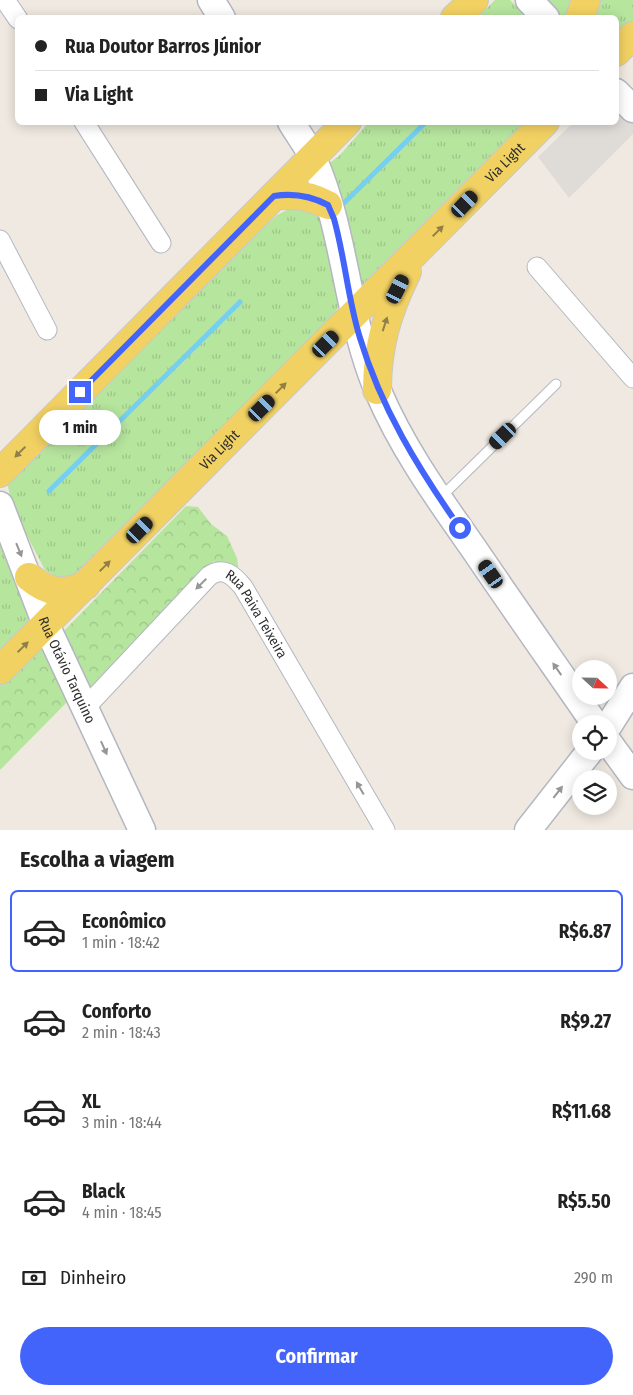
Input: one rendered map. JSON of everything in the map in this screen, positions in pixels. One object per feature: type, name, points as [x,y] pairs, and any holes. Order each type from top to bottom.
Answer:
[{"type":"main road","points":[[211,0],[220,15]]},
{"type":"main road","points":[[459,15],[474,0]]},
{"type":"main road","points":[[529,0],[543,15]]},
{"type":"main road","points":[[581,15],[586,0]]},
{"type":"main road","points":[[619,49],[633,36]]},
{"type":"main road","points":[[619,95],[633,109]]},
{"type":"main road","points":[[292,125],[312,156],[338,235],[349,313],[377,390],[395,428],[439,498],[589,715]]},
{"type":"main road","points":[[0,472],[344,125]]},
{"type":"main road","name":"Via Light","points":[[0,670],[86,585],[349,313],[419,251],[542,125]]},
{"type":"main road","points":[[274,196],[293,194],[316,199],[328,205]]},
{"type":"main road","points":[[377,390],[378,354],[382,332],[398,289],[419,251]]},
{"type":"main road","name":"Rua Otávio Tarquino","points":[[0,505],[46,625],[142,830]]},
{"type":"main road","points":[[29,577],[43,587],[55,592],[72,590],[86,585]]},
{"type":"main road","points":[[615,715],[633,687]]},
{"type":"main road","points":[[617,755],[633,776]]},
{"type":"main road","points":[[528,830],[583,760]]},
{"type":"street","points":[[5,0],[15,15]]},
{"type":"street","points":[[86,125],[161,244]]},
{"type":"street","points":[[0,240],[47,330]]},
{"type":"street","points":[[537,267],[633,378]]},
{"type":"street","name":"Rua Paiva Teixeira","points":[[86,707],[209,576],[215,572],[227,573],[235,578],[242,587],[385,830]]},
{"type":"lane","points":[[439,498],[556,384]]},
{"type":"green space","points":[[495,0],[510,0],[526,15],[480,15]]},
{"type":"green space","points":[[546,0],[579,0],[575,15],[559,15]]},
{"type":"green space","points":[[597,0],[633,0],[633,21],[619,35],[619,15],[592,15]]},
{"type":"green space","points":[[366,125],[532,125],[362,296],[328,164],[339,156]]},
{"type":"green space","points":[[291,208],[302,208],[315,213],[328,230],[341,300],[334,315],[104,559],[64,581],[45,570],[13,509],[8,487],[12,474],[248,241],[277,215]]},
{"type":"green space","points":[[186,506],[198,507],[211,524],[227,536],[237,558],[240,580],[214,561],[87,699],[56,639]]},
{"type":"green space","points":[[0,524],[34,616],[0,651]]},
{"type":"green space","points":[[44,637],[70,699],[0,770],[0,684]]},
{"type":"shaded area","points":[[619,95],[633,109],[633,134],[569,198],[538,157],[571,125],[619,125]]},
{"type":"waterway","points":[[341,206],[423,125]]},
{"type":"waterway","points":[[49,491],[240,302]]},
{"type":"route","points":[[80,392],[274,196],[293,194],[316,199],[328,205],[334,219],[359,336],[377,390],[395,428],[460,528]]}]
